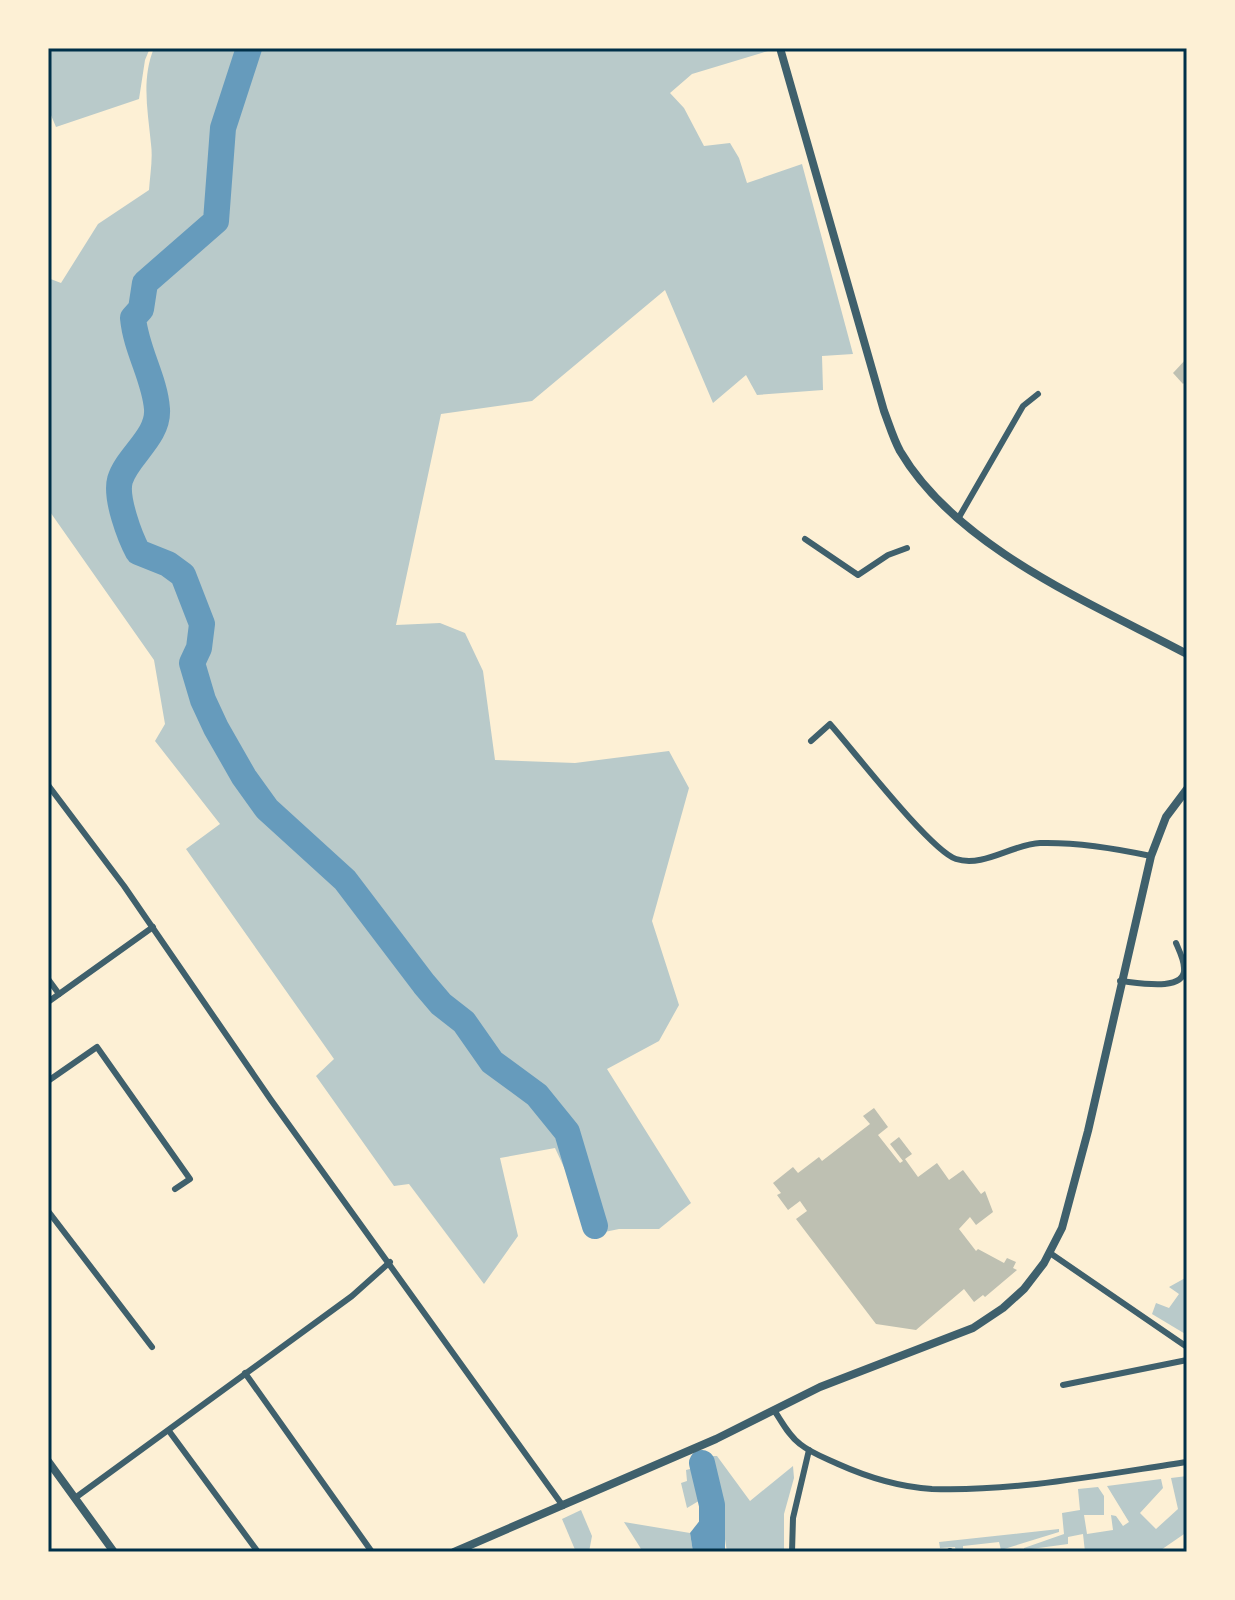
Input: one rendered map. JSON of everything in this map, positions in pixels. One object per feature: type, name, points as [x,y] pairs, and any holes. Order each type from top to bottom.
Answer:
[{"type":"street","points":[[780,48],[884,411],[899,449],[916,473],[958,519],[1013,561],[1187,654]]},
{"type":"street","points":[[958,519],[1023,406],[1038,394]]},
{"type":"street","points":[[805,539],[858,575],[888,555],[907,548]]},
{"type":"street","points":[[811,741],[830,724],[918,826],[954,858],[973,861],[1037,843],[1097,845],[1151,856]]},
{"type":"street","points":[[48,785],[153,927],[271,1100],[563,1506]]},
{"type":"street","points":[[454,1552],[563,1506],[820,1387],[973,1328],[1024,1289],[1050,1253],[1062,1228],[1151,856],[1166,817],[1187,789]]},
{"type":"street","points":[[48,1002],[153,927]]},
{"type":"street","points":[[1120,981],[1165,985],[1178,980],[1185,969],[1176,943]]},
{"type":"street","points":[[48,979],[59,994]]},
{"type":"street","points":[[48,1081],[97,1047],[190,1179],[175,1189]]},
{"type":"street","points":[[48,1211],[152,1347]]},
{"type":"street","points":[[1050,1253],[1187,1347]]},
{"type":"street","points":[[75,1498],[352,1296],[390,1262]]},
{"type":"street","points":[[1063,1385],[1187,1360]]},
{"type":"street","points":[[245,1373],[372,1552]]},
{"type":"street","points":[[774,1410],[791,1435],[809,1450],[870,1477],[932,1489],[1067,1479],[1187,1462]]},
{"type":"street","points":[[169,1431],[258,1552]]},
{"type":"street","points":[[792,1552],[793,1518],[809,1450]]},
{"type":"street","points":[[48,1461],[114,1552]]},
{"type":"shaded area","points":[[48,48],[150,48],[139,99],[56,127],[48,108]]},
{"type":"shaded area","points":[[154,48],[767,48],[768,51],[692,74],[670,93],[684,108],[704,146],[730,143],[739,158],[747,183],[802,164],[853,354],[822,356],[823,390],[757,395],[746,375],[713,403],[665,290],[532,401],[441,414],[396,625],[440,623],[465,633],[483,671],[495,760],[575,763],[669,751],[689,788],[652,921],[679,1005],[659,1041],[607,1069],[691,1203],[659,1229],[619,1229],[595,1234],[555,1148],[500,1158],[518,1236],[484,1284],[409,1184],[394,1186],[316,1076],[334,1059],[186,849],[220,824],[155,741],[165,724],[154,660],[48,509],[48,278],[61,283],[98,224],[149,190],[152,155],[147,84]]},
{"type":"shaded area","points":[[1187,1277],[1187,1335],[1152,1314],[1156,1303],[1169,1308],[1179,1294],[1169,1287]]},
{"type":"shaded area","points":[[717,1456],[750,1501],[793,1466],[794,1478],[784,1514],[784,1552],[727,1552],[721,1513],[706,1459]]},
{"type":"shaded area","points":[[701,1466],[707,1496],[687,1508],[681,1483],[687,1481],[686,1470]]},
{"type":"shaded area","points":[[1187,1476],[1187,1532],[1158,1552],[1085,1552],[1083,1534],[1068,1537],[1068,1544],[1024,1550],[1064,1534],[1062,1513],[1080,1510],[1078,1489],[1098,1487],[1104,1496],[1104,1515],[1084,1515],[1087,1534],[1113,1530],[1111,1515],[1116,1516],[1123,1526],[1129,1522],[1107,1486],[1161,1479],[1163,1488],[1140,1513],[1156,1529],[1178,1509],[1171,1478]]},
{"type":"shaded area","points":[[581,1510],[592,1536],[589,1552],[576,1552],[562,1519]]},
{"type":"shaded area","points":[[624,1522],[690,1533],[693,1552],[643,1552]]},
{"type":"shaded area","points":[[1059,1529],[1059,1532],[1001,1550],[999,1542],[963,1546],[963,1552],[956,1552],[955,1547],[940,1548],[939,1542]]},
{"type":"water","points":[[712,1505],[721,1524],[725,1552],[693,1552],[690,1533]]},
{"type":"building","points":[[1187,358],[1187,380],[1183,384],[1173,373]]},
{"type":"building","points":[[874,1108],[888,1127],[878,1135],[900,1163],[903,1161],[890,1144],[899,1137],[912,1154],[905,1159],[918,1177],[937,1163],[949,1180],[963,1170],[981,1194],[985,1191],[993,1212],[976,1225],[970,1217],[959,1229],[976,1251],[978,1249],[1004,1263],[1007,1258],[1016,1262],[1013,1268],[1017,1270],[985,1297],[983,1295],[974,1302],[964,1289],[916,1330],[876,1324],[796,1219],[807,1211],[800,1201],[788,1210],[773,1183],[793,1167],[798,1173],[819,1157],[822,1161],[870,1124],[863,1116]]},
{"type":"waterway","points":[[249,48],[223,128],[216,221],[145,283],[141,309],[133,318],[157,409],[153,429],[120,480],[124,517],[138,552],[168,564],[183,575],[202,624],[199,648],[192,663],[203,700],[244,777],[267,809],[345,880],[424,984],[441,1004],[464,1022],[492,1062],[537,1095],[567,1132],[595,1226]]},
{"type":"waterway","points":[[702,1463],[712,1505],[712,1552]]}]
